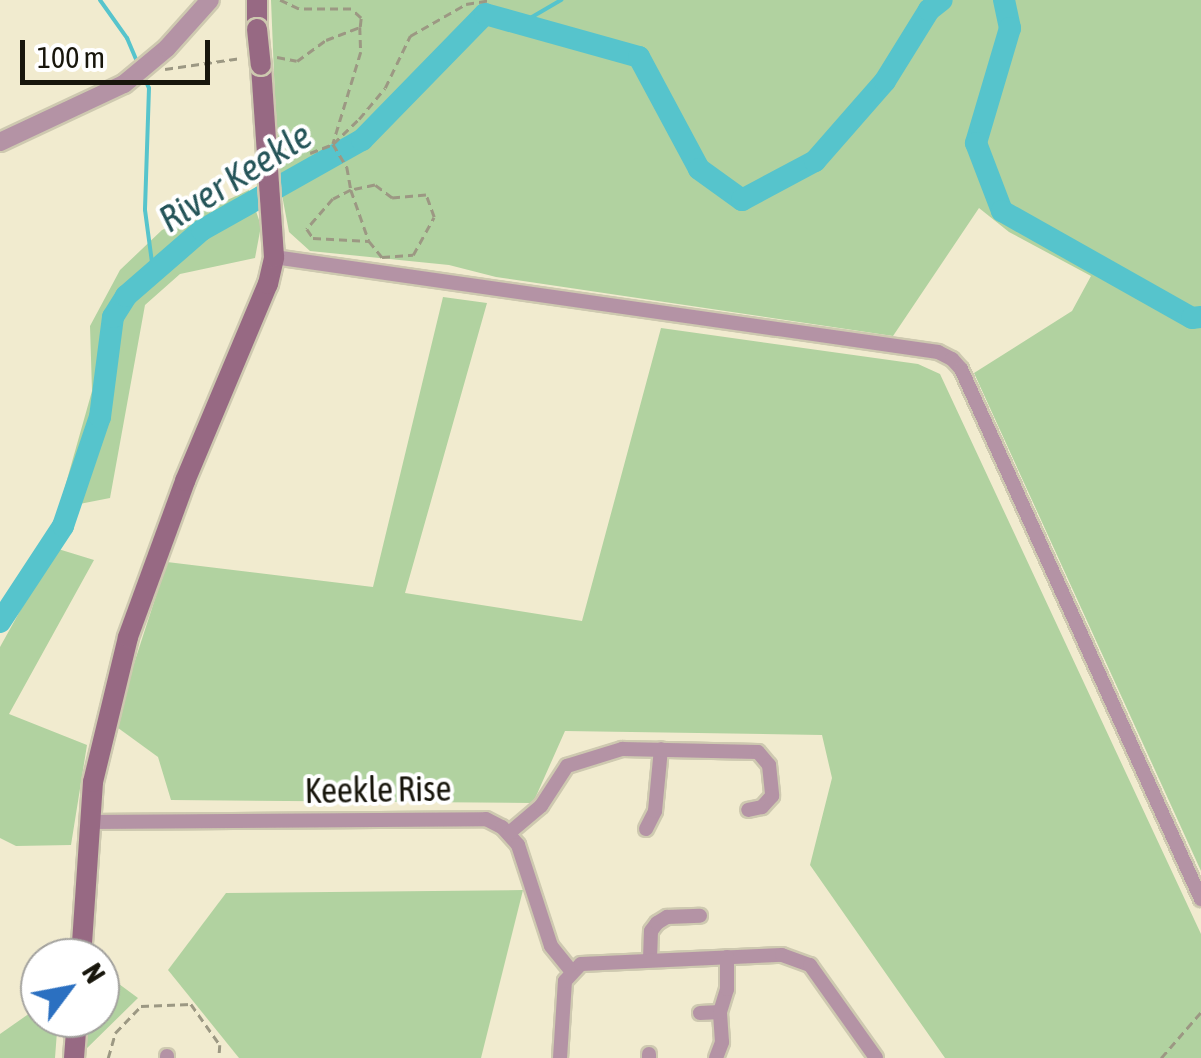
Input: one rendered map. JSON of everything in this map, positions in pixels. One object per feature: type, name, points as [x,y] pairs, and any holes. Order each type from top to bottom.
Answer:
[{"type":"main road","points":[[82,938],[93,782],[128,636],[184,481],[268,284],[274,256],[257,0]]},
{"type":"street","points":[[0,142],[124,84],[150,64],[210,0]]},
{"type":"street","points":[[274,256],[938,352],[952,358],[961,369],[1201,899]]},
{"type":"street","points":[[571,971],[551,946],[521,852],[509,834],[542,806],[567,766],[622,749],[758,752],[770,765],[772,796],[762,807],[748,810]]},
{"type":"street","points":[[646,829],[655,811],[662,749]]},
{"type":"street","name":"Keekle Rise","points":[[90,822],[476,818],[492,822],[509,834]]},
{"type":"street","points":[[650,960],[651,931],[657,922],[667,917],[700,916]]},
{"type":"street","points":[[560,1058],[564,986],[571,971],[585,962],[782,954],[807,962],[876,1058]]},
{"type":"street","points":[[716,1058],[722,1042],[720,1012],[728,989],[727,957]]},
{"type":"street","points":[[700,1013],[720,1012]]},
{"type":"path","points":[[280,0],[299,9],[351,9],[361,18],[361,52],[333,144]]},
{"type":"path","points":[[310,153],[333,144],[385,88],[410,36],[466,4],[491,0]]},
{"type":"path","points":[[150,64],[178,69],[258,59],[297,61],[326,40],[360,27]]},
{"type":"path","points":[[333,144],[347,167],[351,190],[369,240],[382,256],[413,255],[428,236],[434,217],[432,204],[426,195],[392,198],[375,185],[351,190],[333,199],[306,229],[313,238],[369,240]]},
{"type":"path","points":[[108,1058],[116,1033],[140,1006],[190,1004],[220,1045],[219,1058]]},
{"type":"path","points":[[1161,1058],[1201,1012]]},
{"type":"green space","points":[[271,0],[1201,0],[1201,871],[974,373],[1072,311],[1091,276],[1009,232],[979,208],[893,336],[496,277],[449,265],[310,251],[289,232],[278,174]]},
{"type":"green space","points":[[249,190],[261,226],[255,258],[180,274],[145,305],[110,498],[59,508],[92,391],[90,326],[120,270],[162,230]]},
{"type":"green space","points":[[443,297],[487,303],[405,593],[582,621],[661,328],[918,364],[940,374],[1201,934],[1201,1058],[945,1058],[810,865],[832,778],[822,735],[565,731],[533,803],[171,800],[158,757],[114,725],[167,562],[373,587]]},
{"type":"green space","points":[[55,548],[94,560],[9,714],[87,745],[71,845],[16,846],[0,838],[0,647]]},
{"type":"green space","points":[[523,890],[481,1058],[239,1058],[168,970],[226,893]]},
{"type":"green space","points":[[120,985],[138,998],[120,1016]]},
{"type":"green space","points":[[20,1020],[20,1038],[56,1038],[55,1058],[0,1058],[0,1034]]},
{"type":"green space","points":[[82,1038],[97,1038],[81,1054]]},
{"type":"waterway","points":[[100,0],[127,38],[138,64]]},
{"type":"waterway","points":[[520,24],[561,0]]},
{"type":"waterway","name":"River Keekle","points":[[0,622],[63,526],[100,417],[113,317],[126,296],[202,230],[362,140],[485,14],[639,57],[699,169],[742,200],[815,161],[885,81],[929,10],[942,0]]},
{"type":"waterway","name":"River Keekle","points":[[1004,0],[1010,28],[976,143],[1002,211],[1192,318],[1201,317]]},
{"type":"waterway","points":[[144,77],[149,88],[145,210],[153,270]]}]
